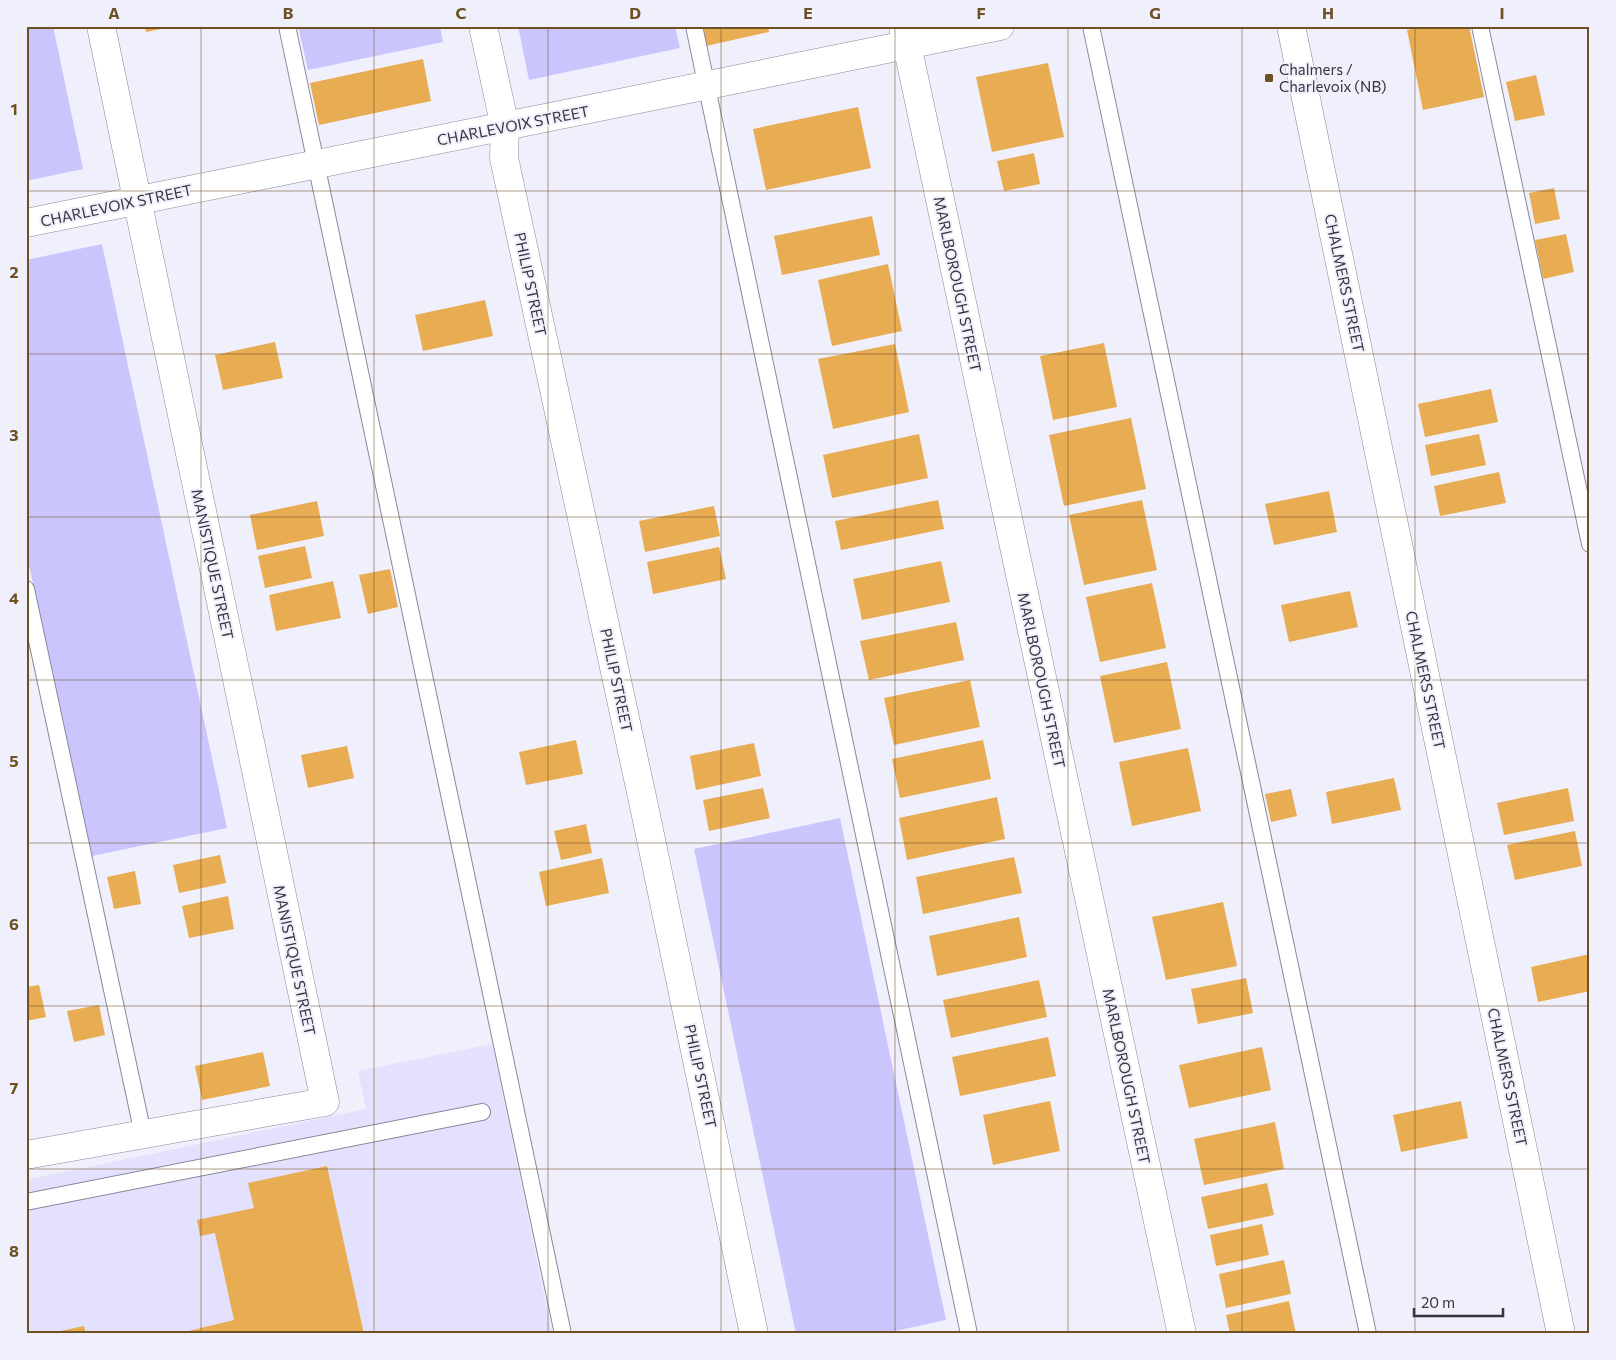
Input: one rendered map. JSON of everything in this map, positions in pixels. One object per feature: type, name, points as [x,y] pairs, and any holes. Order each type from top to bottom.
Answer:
[{"type":"street","name":"MANISTIQUE STREET","points":[[100,26],[138,200],[325,1102],[143,1134]]},
{"type":"street","name":"PHILIP STREET","points":[[483,26],[505,126],[504,158],[644,806],[754,1334]]},
{"type":"street","name":"CHARLEVOIX STREET","points":[[26,224],[707,86],[905,36],[1000,26]]},
{"type":"street","name":"CHALMERS STREET","points":[[1291,26],[1562,1334]]},
{"type":"street","name":"MARLBOROUGH STREET","points":[[905,36],[1182,1334]]},
{"type":"street","points":[[26,1155],[143,1134]]},
{"type":"lane","points":[[287,26],[563,1334]]},
{"type":"lane","points":[[694,26],[969,1334]]},
{"type":"lane","points":[[1091,26],[1368,1334]]},
{"type":"lane","points":[[1480,26],[1590,544]]},
{"type":"lane","points":[[26,589],[143,1134]]},
{"type":"lane","points":[[26,1202],[482,1112]]},
{"type":"shaded area","points":[[26,26],[53,26],[83,169],[26,181]]},
{"type":"shaded area","points":[[298,26],[440,26],[443,42],[308,70]]},
{"type":"shaded area","points":[[518,26],[675,26],[680,48],[529,80]]},
{"type":"shaded area","points":[[102,244],[227,828],[92,856],[26,551],[26,260]]},
{"type":"shaded area","points":[[840,818],[946,1320],[881,1334],[796,1334],[694,849]]},
{"type":"shaded area","points":[[492,1044],[552,1334],[26,1334],[26,1180],[366,1109],[358,1071]]},
{"type":"building","points":[[145,26],[170,26],[171,27],[146,32]]},
{"type":"building","points":[[702,26],[768,26],[769,32],[706,46]]},
{"type":"building","points":[[1426,26],[1469,26],[1484,97],[1423,110],[1407,30]]},
{"type":"building","points":[[423,59],[431,101],[319,125],[310,83]]},
{"type":"building","points":[[1048,63],[1064,137],[992,152],[976,77]]},
{"type":"building","points":[[1536,75],[1545,115],[1515,121],[1506,82]]},
{"type":"building","points":[[858,107],[871,168],[766,190],[753,129]]},
{"type":"building","points":[[1034,153],[1040,184],[1004,191],[997,161]]},
{"type":"building","points":[[1554,188],[1560,219],[1535,224],[1529,193]]},
{"type":"building","points":[[872,216],[880,255],[782,275],[774,236]]},
{"type":"building","points":[[1566,234],[1574,272],[1543,279],[1535,240]]},
{"type":"building","points":[[888,264],[902,331],[832,346],[818,280]]},
{"type":"building","points":[[485,300],[493,336],[423,351],[415,315]]},
{"type":"building","points":[[275,342],[283,378],[223,390],[215,355]]},
{"type":"building","points":[[1104,343],[1117,407],[1053,420],[1040,356]]},
{"type":"building","points":[[895,344],[909,412],[833,429],[818,359]]},
{"type":"building","points":[[1491,389],[1498,422],[1425,437],[1418,404]]},
{"type":"building","points":[[1131,418],[1146,489],[1064,506],[1049,435]]},
{"type":"building","points":[[919,434],[928,478],[832,498],[823,455]]},
{"type":"building","points":[[1479,434],[1486,465],[1431,476],[1425,445]]},
{"type":"building","points":[[1499,472],[1506,503],[1440,516],[1434,486]]},
{"type":"building","points":[[1329,491],[1337,532],[1274,545],[1265,504]]},
{"type":"building","points":[[938,500],[944,529],[841,550],[835,521]]},
{"type":"building","points":[[1142,500],[1157,570],[1084,585],[1069,515]]},
{"type":"building","points":[[317,501],[324,536],[257,550],[250,515]]},
{"type":"building","points":[[714,506],[720,536],[645,552],[639,521]]},
{"type":"building","points":[[305,546],[312,578],[265,588],[258,556]]},
{"type":"building","points":[[719,547],[726,579],[653,594],[647,562]]},
{"type":"building","points":[[941,561],[950,602],[862,620],[853,579]]},
{"type":"building","points":[[390,569],[398,607],[368,614],[359,575]]},
{"type":"building","points":[[333,581],[341,618],[276,631],[269,595]]},
{"type":"building","points":[[1152,583],[1166,648],[1100,662],[1086,597]]},
{"type":"building","points":[[1350,591],[1358,627],[1289,642],[1281,605]]},
{"type":"building","points":[[956,622],[964,660],[869,680],[860,641]]},
{"type":"building","points":[[1167,662],[1181,729],[1114,743],[1100,676]]},
{"type":"building","points":[[970,680],[980,727],[894,745],[884,698]]},
{"type":"building","points":[[576,740],[583,774],[526,785],[519,752]]},
{"type":"building","points":[[983,740],[991,779],[900,798],[892,759]]},
{"type":"building","points":[[754,743],[761,776],[696,790],[690,756]]},
{"type":"building","points":[[347,746],[354,778],[308,788],[301,755]]},
{"type":"building","points":[[1188,748],[1201,811],[1132,826],[1119,762]]},
{"type":"building","points":[[1394,778],[1401,810],[1332,824],[1326,792]]},
{"type":"building","points":[[763,788],[770,818],[709,831],[703,800]]},
{"type":"building","points":[[1568,788],[1574,821],[1504,835],[1497,803]]},
{"type":"building","points":[[1291,789],[1297,816],[1271,822],[1265,794]]},
{"type":"building","points":[[997,797],[1005,839],[907,860],[899,818]]},
{"type":"building","points":[[586,824],[592,853],[561,860],[554,831]]},
{"type":"building","points":[[1575,831],[1582,866],[1515,880],[1507,845]]},
{"type":"building","points":[[220,855],[226,883],[179,893],[173,865]]},
{"type":"building","points":[[1014,857],[1022,893],[923,914],[916,877]]},
{"type":"building","points":[[602,858],[609,893],[546,906],[539,872]]},
{"type":"building","points":[[135,871],[141,904],[114,909],[107,877]]},
{"type":"building","points":[[228,896],[234,929],[189,938],[182,906]]},
{"type":"building","points":[[1223,902],[1237,966],[1166,980],[1152,917]]},
{"type":"building","points":[[1019,917],[1027,957],[937,976],[929,936]]},
{"type":"building","points":[[1590,954],[1590,991],[1538,1002],[1531,967]]},
{"type":"building","points":[[1246,978],[1253,1013],[1198,1024],[1191,989]]},
{"type":"building","points":[[1039,980],[1047,1017],[951,1038],[943,1000]]},
{"type":"building","points":[[39,985],[46,1017],[26,1021],[26,987]]},
{"type":"building","points":[[99,1005],[105,1035],[74,1042],[67,1011]]},
{"type":"building","points":[[1048,1037],[1056,1076],[960,1096],[952,1057]]},
{"type":"building","points":[[1262,1047],[1271,1090],[1189,1108],[1179,1065]]},
{"type":"building","points":[[263,1052],[270,1086],[202,1100],[195,1066]]},
{"type":"building","points":[[1050,1101],[1060,1151],[993,1165],[983,1115]]},
{"type":"building","points":[[1461,1101],[1468,1138],[1401,1152],[1393,1115]]},
{"type":"building","points":[[1275,1122],[1284,1169],[1204,1185],[1194,1139]]},
{"type":"building","points":[[327,1166],[364,1334],[176,1334],[234,1320],[215,1233],[200,1236],[197,1220],[254,1208],[248,1183]]},
{"type":"building","points":[[1267,1183],[1274,1215],[1208,1229],[1201,1197]]},
{"type":"building","points":[[1262,1224],[1269,1255],[1216,1266],[1210,1235]]},
{"type":"building","points":[[1284,1260],[1291,1294],[1226,1308],[1219,1274]]},
{"type":"building","points":[[1289,1301],[1296,1334],[1230,1334],[1226,1315]]},
{"type":"building","points":[[84,1326],[86,1334],[51,1334],[51,1333]]},
{"type":"place","name":"Chalmers / Charlevoix (NB)","points":[[1269,78]]}]
